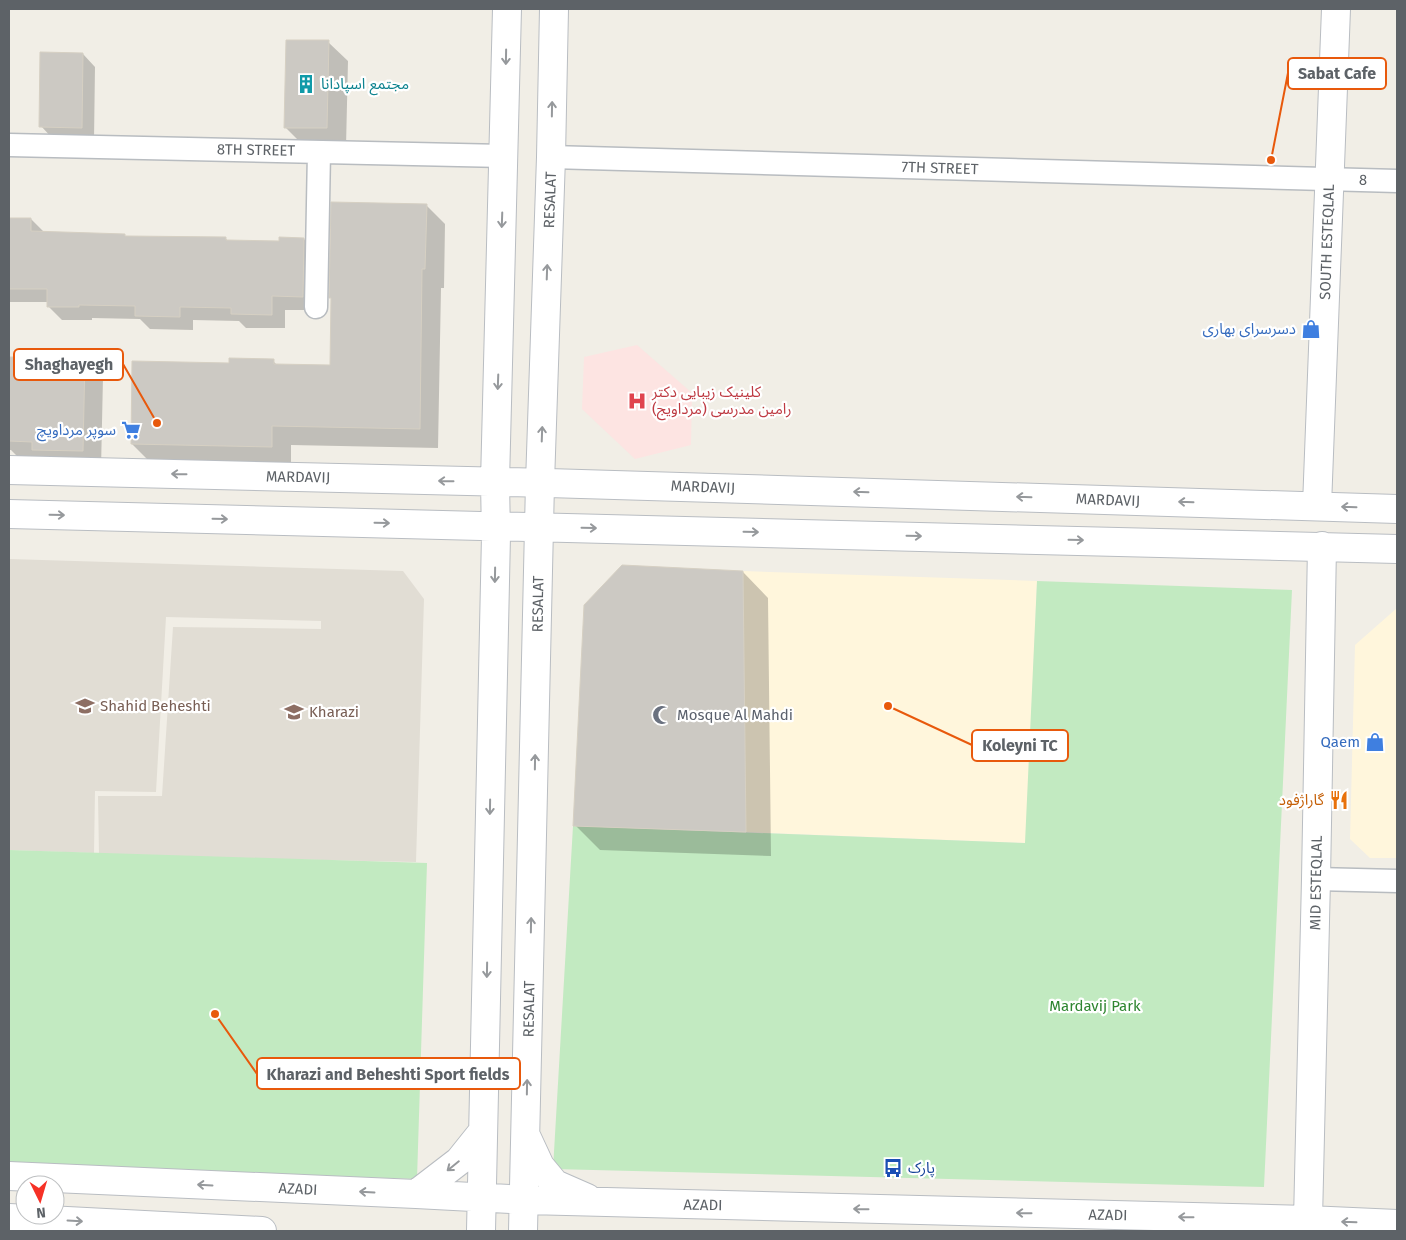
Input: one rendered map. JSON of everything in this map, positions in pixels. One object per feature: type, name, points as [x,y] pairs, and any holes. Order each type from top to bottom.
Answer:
[{"type":"main road","points":[[481,1231],[496,526],[495,482],[507,9]]},
{"type":"main road","name":"RESALAT","points":[[523,1231],[540,483],[554,9]]},
{"type":"main road","name":"SOUTH ESTEQLAL","points":[[1317,506],[1336,9]]},
{"type":"main road","name":"MARDAVIJ","points":[[9,470],[540,483],[1397,509]]},
{"type":"main road","points":[[9,514],[1397,549]]},
{"type":"main road","name":"MID ESTEQLAL","points":[[1308,1220],[1322,546]]},
{"type":"main road","points":[[416,1194],[459,1161],[483,1131]]},
{"type":"main road","points":[[526,1136],[540,1166],[556,1184],[595,1202]]},
{"type":"main road","name":"AZADI","points":[[9,1176],[524,1200],[1308,1220],[1397,1224]]},
{"type":"main road","points":[[9,1218],[262,1231]]},
{"type":"street","name":"8TH STREET","points":[[9,145],[504,156]]},
{"type":"street","points":[[316,308],[319,152]]},
{"type":"street","name":"7TH STREET","points":[[551,158],[1329,179]]},
{"type":"street","name":"8","points":[[1329,179],[1397,181]]},
{"type":"street","points":[[1316,879],[1397,881]]},
{"type":"shaded area","name":"کلینیک زیبایی دکتر رامین مدرسی (مرداویج)","points":[[637,345],[692,393],[691,445],[635,459],[582,409],[584,357]]},
{"type":"shaded area","points":[[9,559],[403,571],[424,599],[416,862],[99,855],[98,796],[162,796],[173,627],[321,629],[321,621],[166,617],[156,792],[95,791],[94,853],[9,850]]},
{"type":"shaded area","points":[[743,571],[1037,581],[1026,843],[746,832]]},
{"type":"shaded area","name":"Qaem","points":[[1397,608],[1397,858],[1370,858],[1350,839],[1355,645]]},
{"type":"green space","name":"Mardavij Park","points":[[1037,581],[1292,590],[1264,1187],[553,1169],[573,826],[1025,843]]},
{"type":"green space","points":[[9,850],[427,863],[417,1179],[9,1165]]},
{"type":"building","name":"مجتمع اسپادانا","points":[[286,40],[329,40],[327,128],[284,128]]},
{"type":"building","points":[[40,52],[83,53],[82,128],[39,127]]},
{"type":"building","points":[[331,202],[427,204],[425,269],[422,269],[420,429],[272,426],[272,447],[131,444],[132,361],[229,363],[229,358],[274,359],[274,364],[330,365]]},
{"type":"building","points":[[9,218],[31,218],[31,231],[125,234],[125,236],[226,237],[226,240],[279,241],[279,237],[304,238],[303,297],[272,296],[272,315],[231,314],[231,308],[180,307],[180,317],[135,316],[135,306],[79,305],[79,307],[47,307],[47,289],[9,289]]},
{"type":"building","points":[[9,357],[85,357],[83,451],[32,450],[32,442],[9,441]]},
{"type":"building","name":"Mosque Al Mahdi","points":[[622,565],[743,571],[746,832],[573,826],[584,605]]},
{"type":"place","name":"مجتمع اسپادانا","points":[[306,84]]},
{"type":"place","name":"Sabat Cafe","points":[[1271,160]]},
{"type":"place","name":"دسرسرای بهاری","points":[[1311,329]]},
{"type":"place","name":"کلینیک زیبایی دکتر رامین مدرسی (مرداویج)","points":[[637,401]]},
{"type":"place","name":"Shaghayegh","points":[[157,423]]},
{"type":"place","name":"سوپر مرداویچ","points":[[131,430]]},
{"type":"place","name":"Shahid Beheshti","points":[[85,706]]},
{"type":"place","name":"Koleyni TC","points":[[888,706]]},
{"type":"place","name":"Kharazi","points":[[294,712]]},
{"type":"place","name":"Mosque Al Mahdi","points":[[662,715]]},
{"type":"place","name":"Qaem","points":[[1375,742]]},
{"type":"place","name":"گاراژفود","points":[[1339,800]]},
{"type":"place","name":"Kharazi and Beheshti Sport fields","points":[[215,1014]]},
{"type":"place","name":"پارک","points":[[893,1168]]}]
